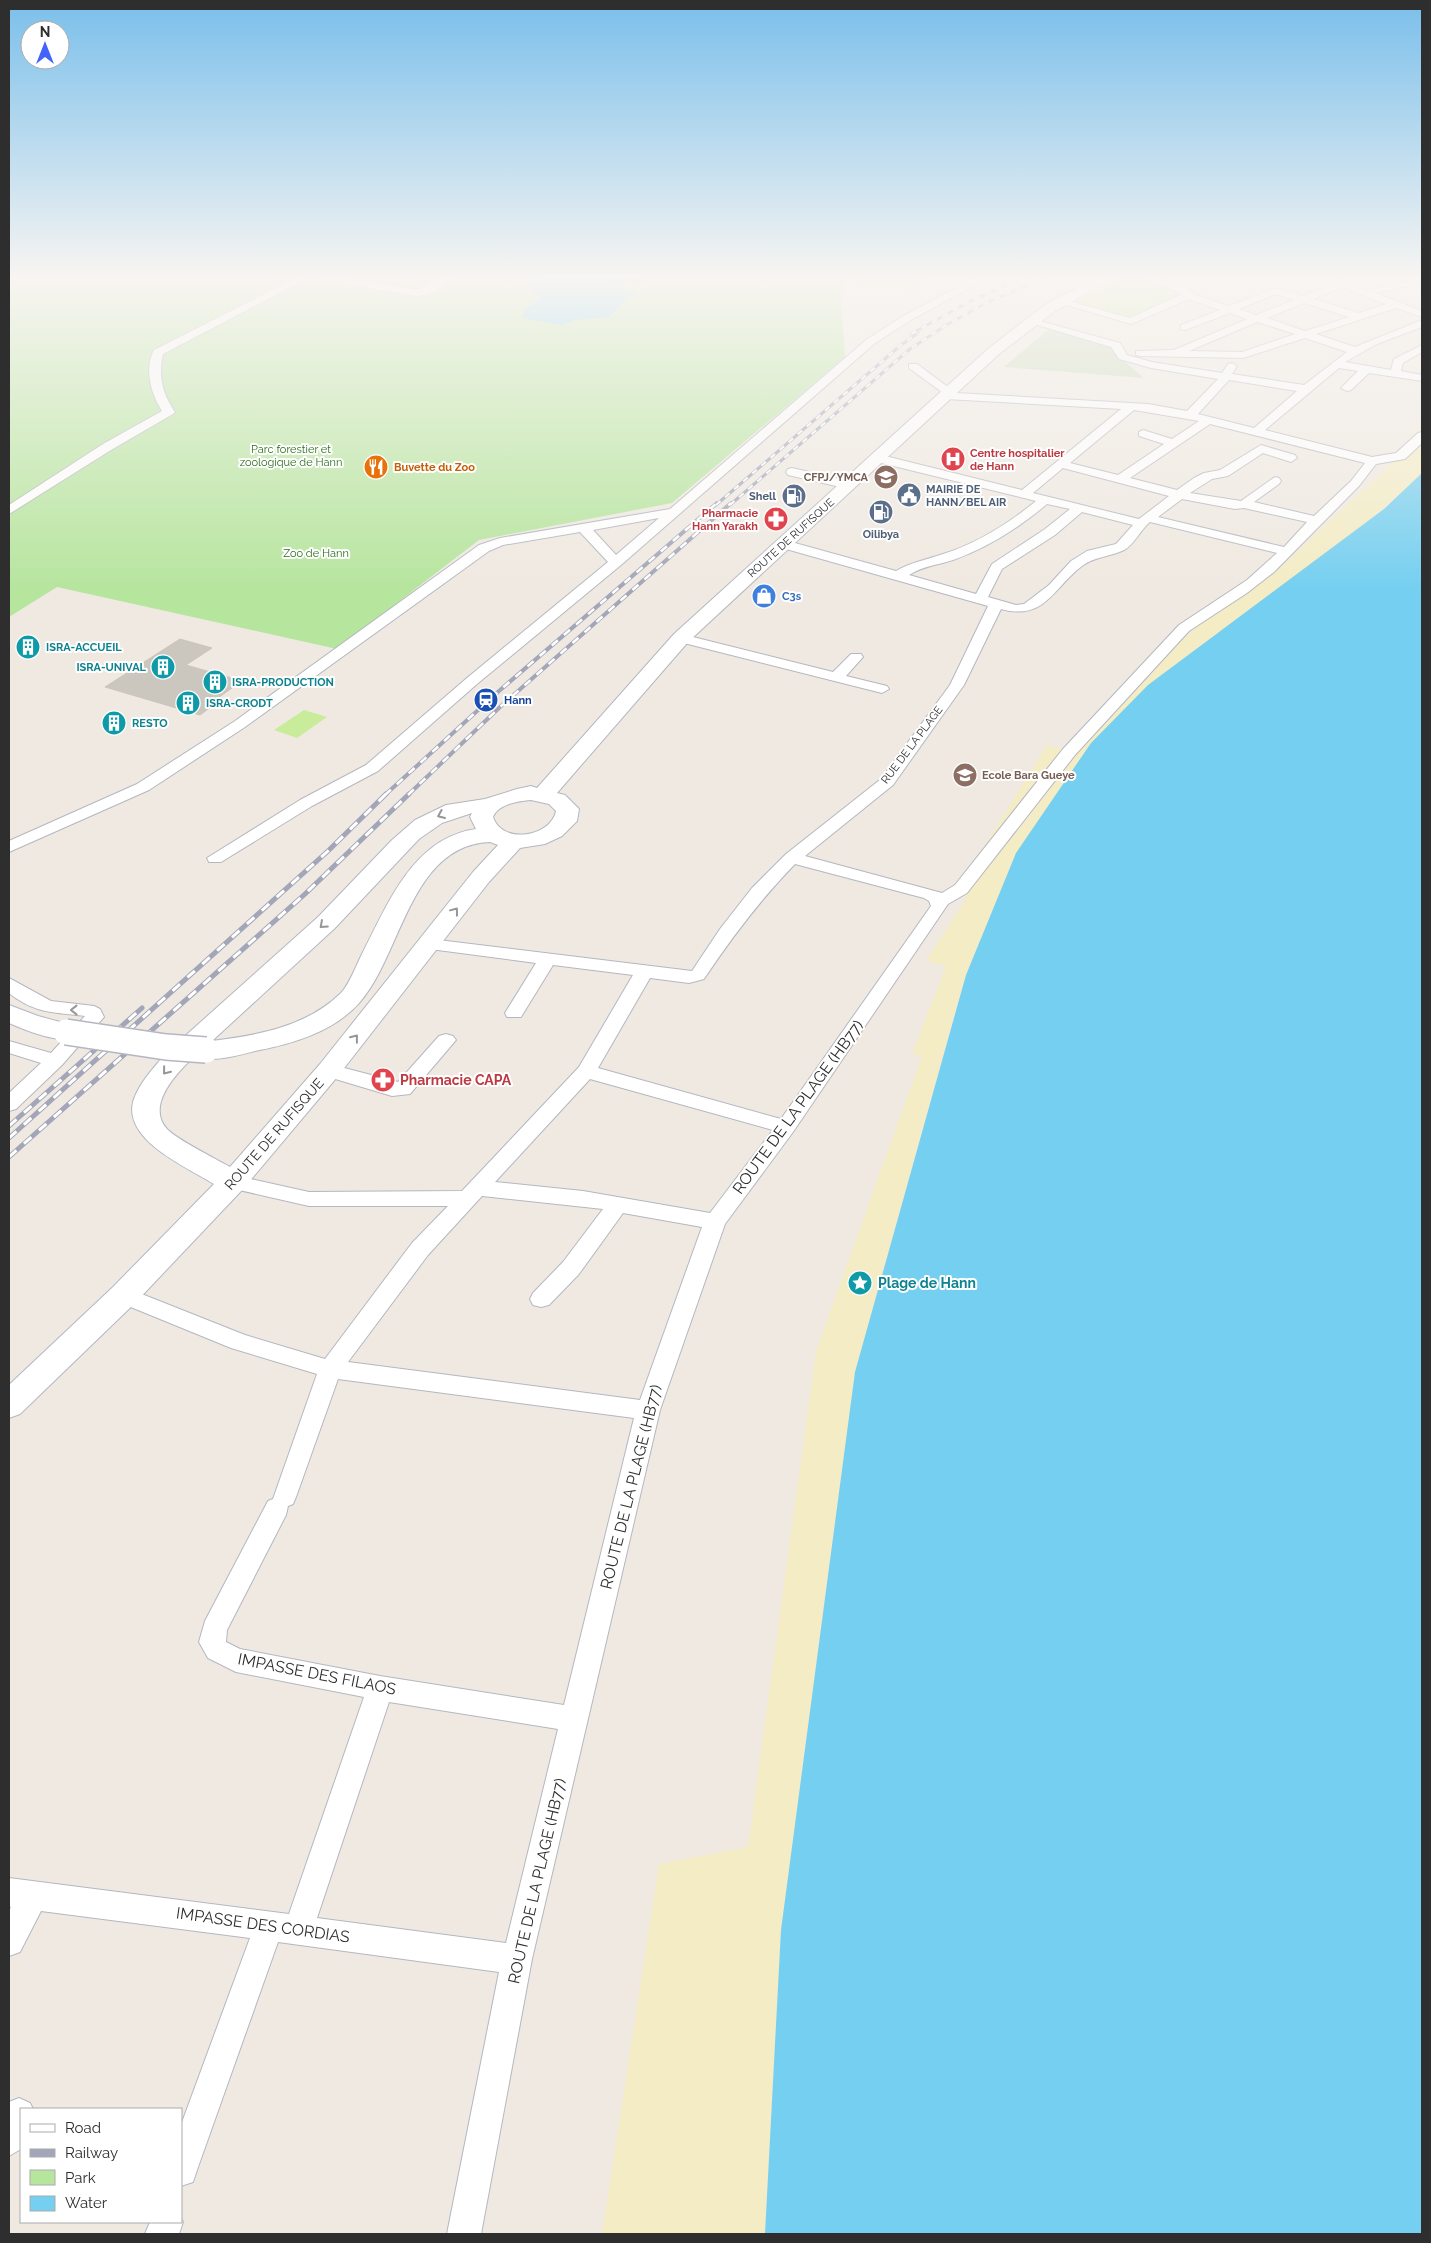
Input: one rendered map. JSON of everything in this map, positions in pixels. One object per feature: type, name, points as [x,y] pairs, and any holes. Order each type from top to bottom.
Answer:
[{"type":"main road","name":"ROUTE DE RUFISQUE","points":[[9,1405],[124,1295],[233,1182],[329,1070],[481,877],[490,828],[507,796],[543,794],[681,638],[964,381]]},
{"type":"main road","points":[[9,1013],[29,1022],[66,1032],[166,1047],[206,1050],[249,1045],[283,1037],[311,1026],[332,1013],[351,997],[424,866],[452,844],[490,828],[543,838],[563,826],[568,819],[568,811],[563,804],[543,794]]},
{"type":"main road","points":[[233,1182],[158,1137],[147,1120],[147,1102],[157,1082],[174,1060],[348,902],[418,829],[434,818],[454,809],[477,805],[490,828]]},
{"type":"street","points":[[9,510],[107,447],[169,412],[161,402],[156,389],[156,381]]},
{"type":"street","points":[[215,858],[306,803],[372,768],[472,681],[616,562],[825,381]]},
{"type":"street","points":[[931,381],[948,395],[1132,406],[1190,415],[1372,461],[1399,458],[1411,451],[1422,436]]},
{"type":"street","points":[[1190,415],[1223,381]]},
{"type":"street","points":[[1253,381],[1306,390]]},
{"type":"street","points":[[1257,431],[1317,381]]},
{"type":"street","points":[[1347,388],[1354,381]]},
{"type":"street","points":[[1023,495],[1132,406]]},
{"type":"street","points":[[1119,480],[1208,420]]},
{"type":"street","points":[[1143,434],[1172,443]]},
{"type":"street","points":[[784,544],[1016,610],[1028,608],[1054,588],[1076,564],[1092,554],[1120,547],[1144,520],[1204,477],[1224,473],[1279,437]]},
{"type":"street","points":[[1262,449],[1291,458]]},
{"type":"street","points":[[877,458],[1078,509],[1144,520],[1288,552]]},
{"type":"street","points":[[792,858],[930,894],[938,898],[940,902],[961,889],[1069,752],[1184,628],[1202,614],[1258,578],[1288,552],[1316,520],[1364,475],[1372,461]]},
{"type":"street","points":[[1060,464],[1180,495],[1236,505],[1244,504],[1316,520]]},
{"type":"street","points":[[792,472],[849,485]]},
{"type":"street","points":[[1244,504],[1275,481]]},
{"type":"street","points":[[898,576],[916,565],[948,557],[984,542],[1030,512],[1044,500]]},
{"type":"street","points":[[980,599],[997,567],[1050,532],[1078,509]]},
{"type":"street","points":[[9,847],[105,806],[143,787],[240,724],[484,548],[500,542],[673,512]]},
{"type":"street","points":[[584,527],[616,562]]},
{"type":"street","name":"RUE DE LA PLAGE","points":[[644,972],[689,977],[698,975],[726,933],[758,892],[792,858],[887,782],[957,685],[996,604]]},
{"type":"street","points":[[681,638],[882,688]]},
{"type":"street","points":[[837,677],[856,657]]},
{"type":"street","name":"ROUTE DE LA PLAGE (HB77)","points":[[464,2234],[517,1959],[648,1410],[715,1222],[786,1127],[940,906],[940,902]]},
{"type":"street","points":[[330,1368],[420,1249],[586,1071],[644,972],[430,944]]},
{"type":"street","points":[[514,1013],[548,959]]},
{"type":"street","points":[[9,984],[28,1000],[46,1007],[88,1010],[93,1012],[95,1017],[55,1061],[9,1104]]},
{"type":"street","points":[[329,1070],[392,1089],[403,1089],[446,1040]]},
{"type":"street","points":[[9,1047],[55,1061]]},
{"type":"street","points":[[9,1086],[55,1061]]},
{"type":"street","points":[[586,1071],[786,1127]]},
{"type":"street","points":[[233,1182],[309,1199],[474,1193],[618,1204],[715,1222]]},
{"type":"street","points":[[540,1299],[571,1268],[618,1204]]},
{"type":"street","points":[[124,1295],[239,1342],[330,1368],[648,1410]]},
{"type":"street","name":"IMPASSE DES FILAOS","points":[[330,1368],[281,1502],[214,1629],[212,1642],[217,1650],[236,1660],[380,1688],[574,1719]]},
{"type":"street","points":[[184,2152],[283,1928],[380,1688]]},
{"type":"street","points":[[9,1942],[21,1893]]},
{"type":"street","name":"IMPASSE DES CORDIAS","points":[[21,1893],[517,1959]]},
{"type":"green space","name":"Parc forestier et zoologique de Hann","points":[[9,381],[817,381],[672,503],[479,540],[337,649],[57,587],[9,617]]},
{"type":"green space","points":[[304,710],[327,717],[297,738],[274,730]]},
{"type":"sand","name":"Plage de Hann","points":[[1422,427],[1422,473],[1330,551],[1232,622],[1016,853],[966,975],[855,1372],[781,1930],[765,2234],[602,2234],[659,1864],[748,1847],[816,1351],[922,1056],[912,1054],[946,966],[926,961],[964,902],[977,858],[1047,745],[1067,750],[1095,720],[1205,619],[1284,564],[1412,444],[1409,437]]},
{"type":"water","points":[[1422,473],[1422,2234],[765,2234],[781,1930],[855,1372],[966,975],[1016,853],[1091,743],[1148,685],[1384,509]]},
{"type":"building","points":[[180,639],[212,648],[186,665],[242,681],[215,700],[219,701],[200,715],[105,687]]},
{"type":"railway","points":[[716,505],[860,381]]},
{"type":"railway","points":[[730,505],[873,381]]},
{"type":"railway","points":[[385,795],[499,691],[717,503]]},
{"type":"railway","points":[[408,795],[500,707],[731,503]]},
{"type":"railway","points":[[9,1138],[328,851],[386,794]]},
{"type":"railway","points":[[9,1157],[305,894],[409,794]]},
{"type":"railway","points":[[9,1126],[142,1008]]},
{"type":"place","name":"Centre hospitalier de Hann","points":[[953,459]]},
{"type":"place","name":"Buvette du Zoo","points":[[376,467]]},
{"type":"place","name":"CFPJ/YMCA","points":[[886,477]]},
{"type":"place","name":"MAIRIE DE HANN/BEL AIR","points":[[909,495]]},
{"type":"place","name":"Shell","points":[[794,496]]},
{"type":"place","name":"Oilibya","points":[[881,512]]},
{"type":"place","name":"Pharmacie Hann Yarakh","points":[[776,519]]},
{"type":"place","name":"C3s","points":[[764,596]]},
{"type":"place","name":"ISRA-ACCUEIL","points":[[28,647]]},
{"type":"place","name":"ISRA-UNIVAL","points":[[163,667]]},
{"type":"place","name":"ISRA-PRODUCTION","points":[[215,682]]},
{"type":"place","name":"Hann","points":[[486,700]]},
{"type":"place","name":"ISRA-CRODT","points":[[188,703]]},
{"type":"place","name":"RESTO","points":[[114,723]]},
{"type":"place","name":"Ecole Bara Gueye","points":[[965,775]]},
{"type":"place","name":"Pharmacie CAPA","points":[[383,1080]]},
{"type":"place","name":"Plage de Hann","points":[[860,1283]]},
{"type":"park label","name":"Zoo de Hann","points":[[316,553]]}]
